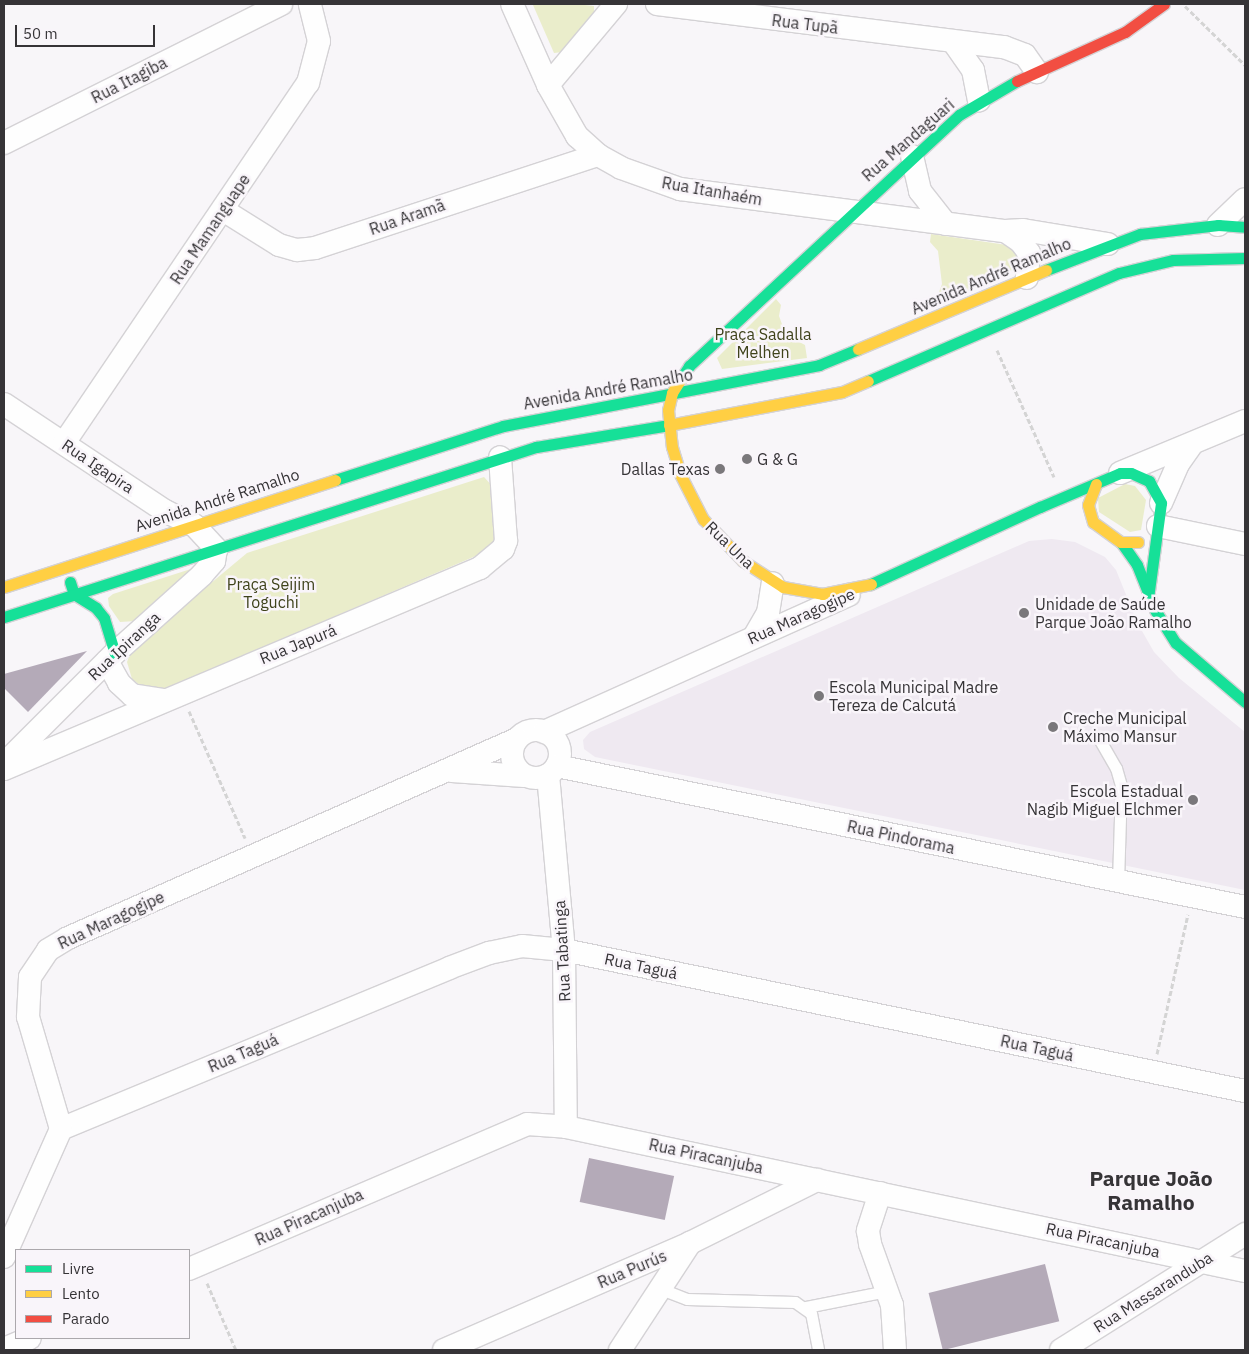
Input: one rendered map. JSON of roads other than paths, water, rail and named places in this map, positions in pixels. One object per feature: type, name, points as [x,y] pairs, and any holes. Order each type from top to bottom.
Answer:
[{"type":"main road","name":"Rua Mandaguari","points":[[672,393],[689,366],[912,156],[979,100],[1125,32],[1164,4]]},
{"type":"main road","name":"Avenida André Ramalho","points":[[4,587],[502,426],[672,393],[803,378],[864,348],[1108,244],[1171,228],[1220,234],[1245,227]]},
{"type":"main road","points":[[1220,234],[1227,257]]},
{"type":"main road","points":[[4,617],[500,457],[572,439],[806,401],[870,381],[1119,273],[1173,260],[1245,258]]},
{"type":"main road","points":[[680,474],[695,420],[707,388],[708,350]]},
{"type":"main road","points":[[803,378],[806,401]]},
{"type":"main road","name":"Rua Una","points":[[672,393],[668,410],[680,474],[703,519],[720,540],[773,583],[822,594],[872,584]]},
{"type":"main road","points":[[1093,522],[1088,504],[1096,484],[1120,473],[1131,473],[1149,481],[1161,503],[1149,591]]},
{"type":"main road","name":"Rua Maragogipe","points":[[872,584],[1096,484]]},
{"type":"main road","name":"Rua Maragogipe","points":[[1026,516],[1059,514]]},
{"type":"main road","points":[[1075,517],[1093,522],[1121,542],[1137,565],[1159,619],[1176,643],[1245,702]]},
{"type":"main road","points":[[1121,542],[1138,542],[1157,529]]},
{"type":"main road","points":[[70,566],[67,575],[74,594],[96,608],[104,618],[111,657]]},
{"type":"street","name":"Rua Itagiba","points":[[4,143],[281,4]]},
{"type":"street","name":"Rua Mamanguape","points":[[64,443],[308,83],[314,68],[319,41],[310,4]]},
{"type":"street","name":"Rua Itanhaém","points":[[512,4],[548,85],[577,136],[598,155],[621,168],[680,189],[1005,232],[1023,230],[1108,244]]},
{"type":"street","points":[[548,85],[616,4]]},
{"type":"street","name":"Rua Tupã","points":[[656,4],[954,43],[1015,49],[1025,55],[1037,72]]},
{"type":"street","points":[[789,4],[801,23]]},
{"type":"street","points":[[954,43],[973,70],[979,100]]},
{"type":"street","name":"Rua Aramã","points":[[223,210],[278,245],[296,250],[315,248],[598,155]]},
{"type":"street","points":[[912,156],[920,192],[946,224]]},
{"type":"street","points":[[1220,234],[1245,199]]},
{"type":"street","name":"Rua Itanhaém","points":[[1005,232],[1026,246],[1030,259],[1027,278]]},
{"type":"street","name":"Rua Igapira","points":[[4,404],[165,511],[194,525]]},
{"type":"street","points":[[1120,473],[1245,421]]},
{"type":"street","points":[[1161,503],[1178,464],[1192,444]]},
{"type":"street","name":"Rua Japurá","points":[[4,769],[172,696],[480,568],[503,549],[506,541],[500,457]]},
{"type":"street","points":[[194,525],[216,549]]},
{"type":"street","points":[[1157,529],[1245,544]]},
{"type":"street","name":"Rua Ipiranga","points":[[4,764],[111,657],[202,575],[214,561],[216,549]]},
{"type":"street","points":[[754,637],[768,613],[773,583]]},
{"type":"street","name":"Rua Maragogipe","points":[[552,755],[576,716],[872,584]]},
{"type":"street","points":[[111,657],[119,683],[132,695],[172,696]]},
{"type":"street","points":[[532,730],[552,755],[532,778],[524,776],[518,770],[512,755],[517,739],[532,730]]},
{"type":"street","name":"Rua Maragogipe","points":[[61,1129],[28,1017],[29,982],[39,962],[48,950],[68,938],[517,739]]},
{"type":"street","name":"Rua Pindorama","points":[[552,755],[1118,881],[1245,907]]},
{"type":"street","name":"Rua Tabatinga","points":[[552,755],[564,950],[566,1127]]},
{"type":"street","name":"Rua Maragogipe","points":[[448,771],[524,776]]},
{"type":"street","name":"Rua Taguá","points":[[61,1129],[489,953],[522,946],[564,950],[1245,1091]]},
{"type":"street","name":"Rua Piracanjuba","points":[[194,1267],[510,1129],[527,1124],[566,1127],[1245,1271]]},
{"type":"street","points":[[4,1256],[61,1129]]},
{"type":"street","name":"Rua Purús","points":[[444,1350],[690,1243],[816,1180]]},
{"type":"street","points":[[880,1193],[868,1231],[870,1244],[892,1305],[896,1350]]},
{"type":"street","name":"Rua Massaranduba","points":[[1061,1350],[1245,1234]]},
{"type":"street","points":[[620,1350],[690,1243]]},
{"type":"street","points":[[4,1349],[28,1339]]},
{"type":"lane","points":[[1098,737],[1121,786],[1118,881]]},
{"type":"lane","points":[[661,1289],[687,1299],[759,1299],[795,1302],[806,1307],[811,1313],[818,1350]]},
{"type":"lane","points":[[806,1307],[887,1291]]},
{"type":"place","name":"G & G","points":[[747,459]]},
{"type":"place","name":"Dallas Texas","points":[[720,469]]},
{"type":"place","name":"Unidade de Saúde Parque João Ramalho","points":[[1024,613]]},
{"type":"place","name":"Escola Municipal Madre Tereza de Calcutá","points":[[819,696]]},
{"type":"place","name":"Creche Municipal Máximo Mansur","points":[[1053,727]]},
{"type":"place","name":"Escola Estadual Nagib Miguel Elchmer","points":[[1193,800]]},
{"type":"district","name":"Parque João Ramalho","points":[[1151,1190]]},
{"type":"park label","name":"Praça Sadalla Melhen","points":[[763,343]]},
{"type":"park label","name":"Praça Seijim Toguchi","points":[[271,593]]}]
